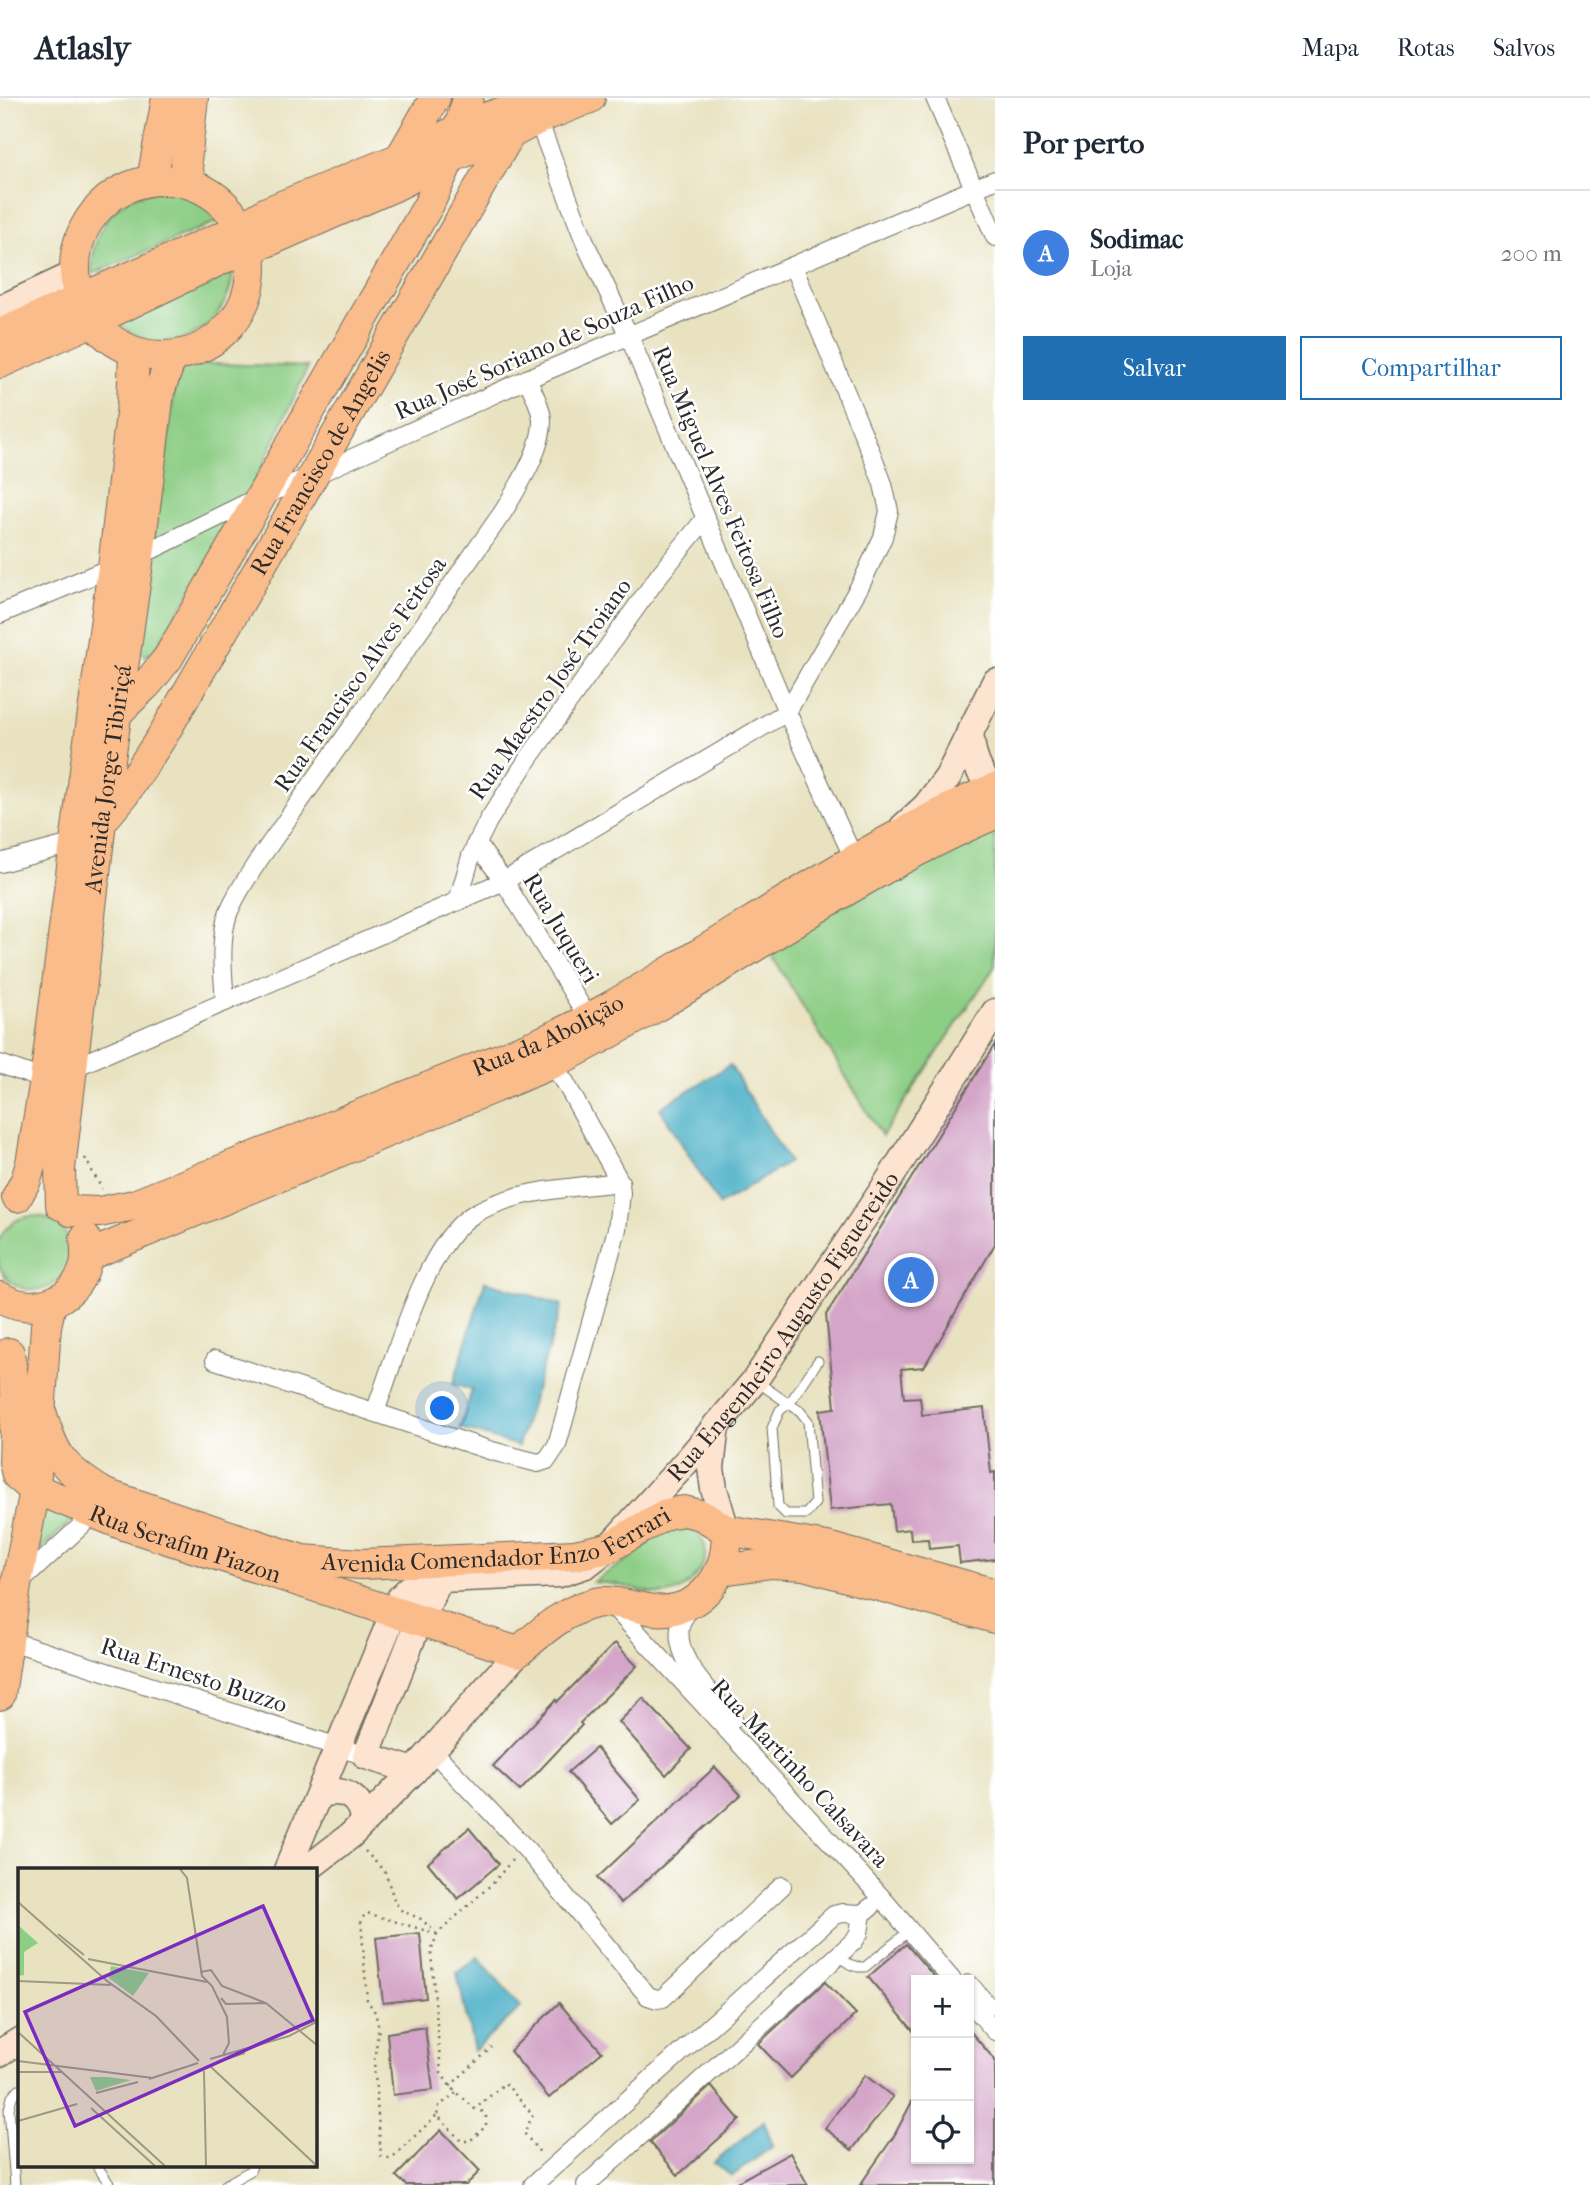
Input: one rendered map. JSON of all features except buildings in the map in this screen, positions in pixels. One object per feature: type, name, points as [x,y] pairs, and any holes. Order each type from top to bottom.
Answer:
[{"type":"main road","points":[[152,180],[167,98]]},
{"type":"main road","points":[[191,184],[186,161],[193,98]]},
{"type":"main road","points":[[397,172],[435,98]]},
{"type":"main road","name":"Rua Francisco de Angelis","points":[[105,713],[147,684],[168,658],[429,204],[450,158],[468,98]]},
{"type":"main road","points":[[397,172],[458,129],[537,104],[590,98]]},
{"type":"main road","name":"Rua Francisco de Angelis","points":[[101,822],[123,796],[163,735],[510,134],[537,104]]},
{"type":"main road","points":[[0,334],[83,298],[246,238],[397,172],[450,158],[510,134]]},
{"type":"main road","points":[[397,172],[409,188],[429,204]]},
{"type":"main road","points":[[152,180],[176,180],[191,184],[215,196],[229,209],[246,238],[251,271],[247,294],[237,316],[221,334],[202,347],[172,356],[134,352],[117,343],[83,298],[77,247],[88,223],[104,202],[126,187],[152,180]]},
{"type":"main road","points":[[0,309],[83,298]]},
{"type":"main road","points":[[0,363],[83,298]]},
{"type":"main road","points":[[346,346],[350,357],[372,374]]},
{"type":"main road","name":"Avenida Jorge Tibiriçá","points":[[66,1208],[60,1169],[74,1069],[101,822],[105,713],[124,658],[134,352]]},
{"type":"main road","name":"Avenida Jorge Tibiriçá","points":[[9,1201],[26,1180],[31,1163],[45,1080],[75,843],[105,713],[126,562],[159,392],[172,356]]},
{"type":"main road","points":[[124,658],[153,664],[168,658]]},
{"type":"main road","points":[[880,845],[926,806],[948,777],[995,682]]},
{"type":"main road","points":[[970,732],[972,754],[978,770],[995,795]]},
{"type":"main road","name":"Rua da Abolição","points":[[595,1030],[854,859],[957,804],[995,795]]},
{"type":"main road","name":"Rua da Abolição","points":[[87,1256],[595,1030],[855,884],[995,795]]},
{"type":"main road","name":"Rua Engenheiro Augusto Figuereido","points":[[288,1868],[385,1636],[406,1617],[400,1598],[421,1583],[440,1580],[559,1574],[586,1565],[608,1548],[755,1380],[884,1188],[995,1012]]},
{"type":"main road","name":"Rua da Abolição","points":[[9,1201],[35,1195],[52,1199],[66,1208],[99,1212],[134,1205],[545,1054]]},
{"type":"main road","points":[[4,1299],[22,1306],[36,1307],[65,1295],[77,1283],[87,1256],[85,1235],[66,1208]]},
{"type":"main road","points":[[0,1427],[9,1353],[10,1320],[4,1299]]},
{"type":"main road","points":[[0,1695],[16,1586],[35,1490],[46,1326],[51,1303]]},
{"type":"main road","name":"Rua Serafim Piazon","points":[[9,1353],[16,1394],[14,1462],[17,1475],[35,1490],[94,1514],[518,1652]]},
{"type":"main road","name":"Avenida Comendador Enzo Ferrari","points":[[40,1408],[50,1444],[64,1464],[79,1478],[97,1489],[246,1543],[302,1560],[361,1564],[575,1555],[608,1548],[666,1514],[684,1511],[701,1515],[726,1530],[827,1547],[995,1594]]},
{"type":"main road","points":[[308,1868],[357,1829],[414,1771],[430,1749],[518,1652],[545,1628],[572,1611],[608,1601],[665,1610],[675,1609],[696,1599],[714,1584],[722,1570],[728,1543],[711,1468],[716,1425]]},
{"type":"main road","points":[[722,1570],[771,1563],[804,1565],[958,1607],[995,1620]]},
{"type":"main road","points":[[406,1617],[366,1756],[414,1771]]},
{"type":"main road","points":[[337,1791],[346,1793],[359,1804],[357,1829],[333,1835],[324,1830],[315,1804],[337,1791]]},
{"type":"main road","points":[[0,2053],[18,2042]]},
{"type":"street","points":[[935,98],[995,237]]},
{"type":"street","name":"Rua Miguel Alves Feitosa Filho","points":[[537,104],[587,247],[629,337],[788,712],[854,859]]},
{"type":"street","name":"Rua José Soriano de Souza Filho","points":[[0,614],[126,562],[259,497],[315,475],[527,379],[995,180]]},
{"type":"street","points":[[0,1064],[45,1080],[504,881],[788,712],[860,584],[883,537],[889,512],[874,460],[793,266]]},
{"type":"street","name":"Rua Francisco Alves Feitosa","points":[[225,1002],[223,943],[228,916],[239,892],[258,861],[496,523],[523,476],[541,436],[542,420],[540,407],[527,379]]},
{"type":"street","name":"Rua Maestro José Troiano","points":[[458,901],[476,843],[528,759],[660,573],[705,519]]},
{"type":"street","points":[[0,863],[75,843]]},
{"type":"street","name":"Rua Juqueri","points":[[476,843],[504,881],[595,1030]]},
{"type":"street","points":[[215,1360],[530,1462],[547,1460],[557,1445],[617,1229],[621,1193],[620,1182],[565,1082],[545,1054]]},
{"type":"street","points":[[375,1412],[431,1264],[451,1234],[473,1214],[504,1201],[538,1193],[620,1182]]},
{"type":"street","points":[[16,1586],[94,1514]]},
{"type":"street","name":"Rua Martinho Calsavara","points":[[696,1599],[681,1622],[679,1638],[683,1658],[885,1895],[909,1931],[947,1975]]},
{"type":"street","name":"Rua Martinho Calsavara","points":[[608,1601],[960,1975]]},
{"type":"street","name":"Rua Ernesto Buzzo","points":[[8,1640],[366,1756]]},
{"type":"street","points":[[430,1749],[527,1850],[648,1996],[653,1998],[663,1998],[782,1886]]},
{"type":"street","points":[[586,2185],[854,1941],[859,1933],[862,1914],[885,1895]]},
{"type":"street","points":[[533,2185],[834,1915],[862,1914]]},
{"type":"street","name":"Rua Martinho Calsavara","points":[[974,1990],[995,2014]]},
{"type":"street","points":[[974,2006],[995,2031]]},
{"type":"lane","points":[[755,1380],[789,1404],[800,1411],[808,1421],[815,1503],[806,1514],[786,1514],[778,1506],[772,1428],[780,1410],[789,1404],[817,1361]]},
{"type":"lane","points":[[838,1955],[850,1965],[865,1967],[909,1931]]},
{"type":"lane","points":[[15,2185],[9,2109],[18,2090]]},
{"type":"lane","points":[[98,2168],[110,2185]]},
{"type":"lane","points":[[225,2185],[251,2168]]},
{"type":"path","points":[[84,1155],[114,1210]]},
{"type":"path","points":[[357,1829],[385,1872],[395,1902],[402,1911],[421,1919],[437,1934]]},
{"type":"path","points":[[512,1860],[494,1882],[437,1934],[431,1952],[441,2073],[450,2087],[471,2107],[479,2107],[505,2083],[531,2112],[532,2119],[524,2133],[552,2168]]},
{"type":"path","points":[[437,1934],[367,1913],[361,1919],[366,2000],[375,2012],[379,2028],[374,2062],[381,2156],[394,2156],[437,2115],[439,2106],[456,2093]]},
{"type":"path","points":[[450,2087],[492,2047]]},
{"type":"path","points":[[437,2115],[465,2142],[486,2126],[486,2117],[479,2107]]},
{"type":"green space","points":[[173,190],[201,200],[223,219],[92,274],[97,240],[103,225],[113,212],[138,195]]},
{"type":"green space","points":[[233,272],[231,286],[219,311],[199,331],[187,337],[173,341],[146,340],[115,321]]},
{"type":"green space","points":[[186,363],[308,367],[248,497],[154,652],[146,656],[138,649],[176,380]]},
{"type":"green space","points":[[995,828],[995,966],[882,1136],[765,944]]},
{"type":"green space","points":[[27,1216],[41,1216],[55,1222],[65,1232],[71,1246],[71,1260],[65,1274],[55,1284],[41,1290],[27,1290],[13,1284],[3,1274],[-1,1265],[-1,1241],[3,1232],[13,1222]]},
{"type":"green space","points":[[44,1497],[82,1511],[31,1558]]},
{"type":"green space","points":[[673,1526],[690,1529],[700,1536],[705,1546],[705,1558],[700,1570],[692,1581],[681,1589],[667,1594],[655,1594],[616,1584],[593,1582],[633,1556],[651,1535]]},
{"type":"water","points":[[730,1065],[789,1162],[719,1205],[660,1108]]},
{"type":"water","points":[[485,1281],[562,1305],[518,1446],[460,1428],[472,1390],[453,1384]]},
{"type":"water","points":[[478,1957],[521,2007],[474,2051],[457,1973]]},
{"type":"water","points":[[764,2121],[773,2146],[732,2176],[714,2163]]},
{"type":"place","name":"Sodimac","points":[[911,1280]]}]
